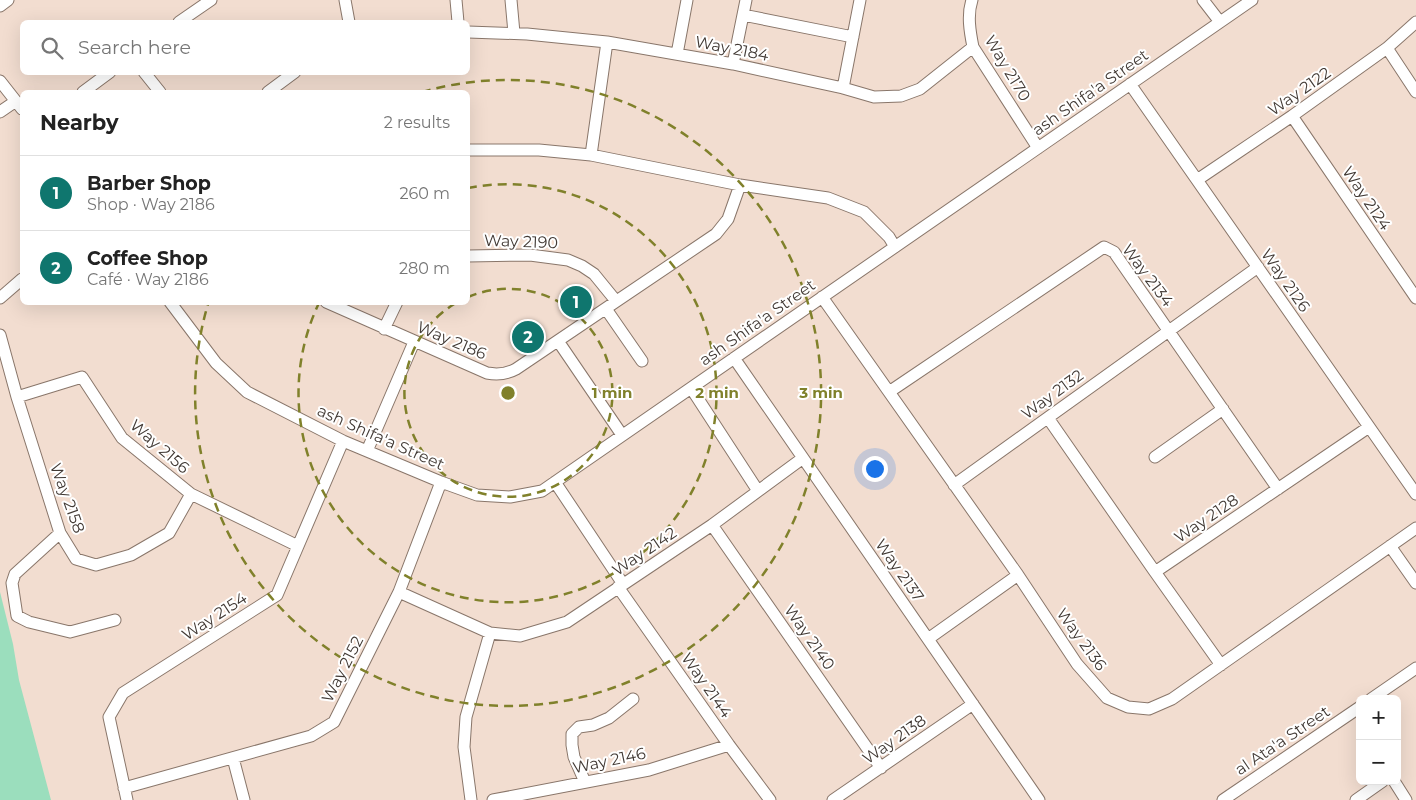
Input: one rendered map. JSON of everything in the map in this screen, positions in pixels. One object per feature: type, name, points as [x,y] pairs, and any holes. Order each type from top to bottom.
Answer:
[{"type":"street","points":[[0,6],[8,0]]},
{"type":"street","points":[[182,20],[211,0]]},
{"type":"street","points":[[345,0],[349,20]]},
{"type":"street","points":[[456,0],[458,20]]},
{"type":"street","points":[[511,0],[514,33]]},
{"type":"street","points":[[676,54],[687,0]]},
{"type":"street","points":[[733,64],[746,0]]},
{"type":"street","points":[[843,88],[860,0]]},
{"type":"street","name":"Way 2170","points":[[972,0],[970,32],[974,46],[1038,148]]},
{"type":"street","points":[[1203,0],[1220,22]]},
{"type":"street","name":"ash Shifa'a Street","points":[[173,305],[216,364],[247,392],[343,441],[477,495],[510,497],[542,491],[1252,0]]},
{"type":"street","points":[[743,15],[853,37]]},
{"type":"street","name":"Way 2122","points":[[1197,180],[1292,116],[1387,48],[1416,22]]},
{"type":"street","name":"Way 2184","points":[[470,32],[514,33],[607,42],[733,64],[843,88],[874,97],[901,96],[920,89],[974,46]]},
{"type":"street","points":[[591,155],[607,42]]},
{"type":"street","points":[[1387,48],[1416,92]]},
{"type":"street","points":[[86,90],[106,75]]},
{"type":"street","points":[[146,75],[158,90]]},
{"type":"street","points":[[271,90],[291,75]]},
{"type":"street","points":[[0,81],[19,105],[0,112]]},
{"type":"street","name":"Way 2126","points":[[1130,84],[1416,494]]},
{"type":"street","name":"Way 2124","points":[[1292,116],[1416,298]]},
{"type":"street","points":[[470,150],[539,150],[591,155],[740,185],[828,198],[864,212],[895,247]]},
{"type":"street","name":"Way 2186","points":[[332,305],[487,373],[505,374],[516,369],[716,234],[728,219],[740,185]]},
{"type":"street","name":"Way 2134","points":[[889,392],[1104,247],[1114,252],[1278,489]]},
{"type":"street","name":"Way 2190","points":[[470,256],[530,256],[568,260],[594,274],[616,301]]},
{"type":"street","name":"Way 2132","points":[[954,484],[1168,330],[1258,268]]},
{"type":"street","points":[[0,298],[20,281]]},
{"type":"street","name":"Way 2136","points":[[822,297],[1018,575],[1077,664],[1107,698],[1128,708],[1150,709],[1172,699],[1416,528]]},
{"type":"street","points":[[384,329],[396,305]]},
{"type":"street","points":[[606,308],[642,361]]},
{"type":"street","name":"Way 2158","points":[[0,335],[17,397],[60,533],[76,559],[96,565],[131,555],[169,533],[191,494]]},
{"type":"street","points":[[558,341],[622,436]]},
{"type":"street","points":[[367,451],[414,342]]},
{"type":"street","name":"Way 2137","points":[[734,358],[973,704],[1034,798]]},
{"type":"street","name":"Way 2156","points":[[17,397],[82,377],[122,438],[191,494],[298,546]]},
{"type":"street","points":[[692,388],[758,491]]},
{"type":"street","points":[[1155,457],[1223,409]]},
{"type":"street","points":[[1048,418],[1221,665]]},
{"type":"street","name":"Way 2128","points":[[1156,572],[1369,426]]},
{"type":"street","name":"Way 2154","points":[[127,800],[109,717],[123,694],[277,595],[343,441]]},
{"type":"street","name":"Way 2142","points":[[399,592],[490,633],[520,636],[542,631],[567,622],[712,525],[803,458]]},
{"type":"street","name":"Way 2152","points":[[124,788],[311,736],[334,722],[399,592],[441,482]]},
{"type":"street","name":"Way 2144","points":[[555,482],[621,586],[729,745],[770,800]]},
{"type":"street","name":"Way 2140","points":[[712,525],[881,768]]},
{"type":"street","points":[[60,533],[15,574],[12,583],[18,616],[29,622],[70,632],[115,620]]},
{"type":"street","points":[[1390,546],[1416,584]]},
{"type":"street","points":[[928,639],[1018,575]]},
{"type":"street","points":[[471,800],[464,746],[466,717],[490,633]]},
{"type":"street","points":[[1377,695],[1416,668]]},
{"type":"street","points":[[585,782],[574,757],[572,734],[579,727],[593,725],[609,718],[633,699]]},
{"type":"street","name":"Way 2138","points":[[833,800],[973,704]]},
{"type":"street","name":"al Ata'a Street","points":[[1223,800],[1356,710]]},
{"type":"street","name":"Way 2146","points":[[493,800],[649,770],[729,745]]},
{"type":"street","points":[[233,758],[244,800]]},
{"type":"street","points":[[1356,800],[1377,785]]},
{"type":"street","points":[[1397,785],[1406,800]]},
{"type":"green space","points":[[0,592],[13,644],[19,680],[51,800],[0,800]]},
{"type":"place","name":"Barber Shop","points":[[576,302]]},
{"type":"place","name":"Coffee Shop","points":[[528,337]]}]
